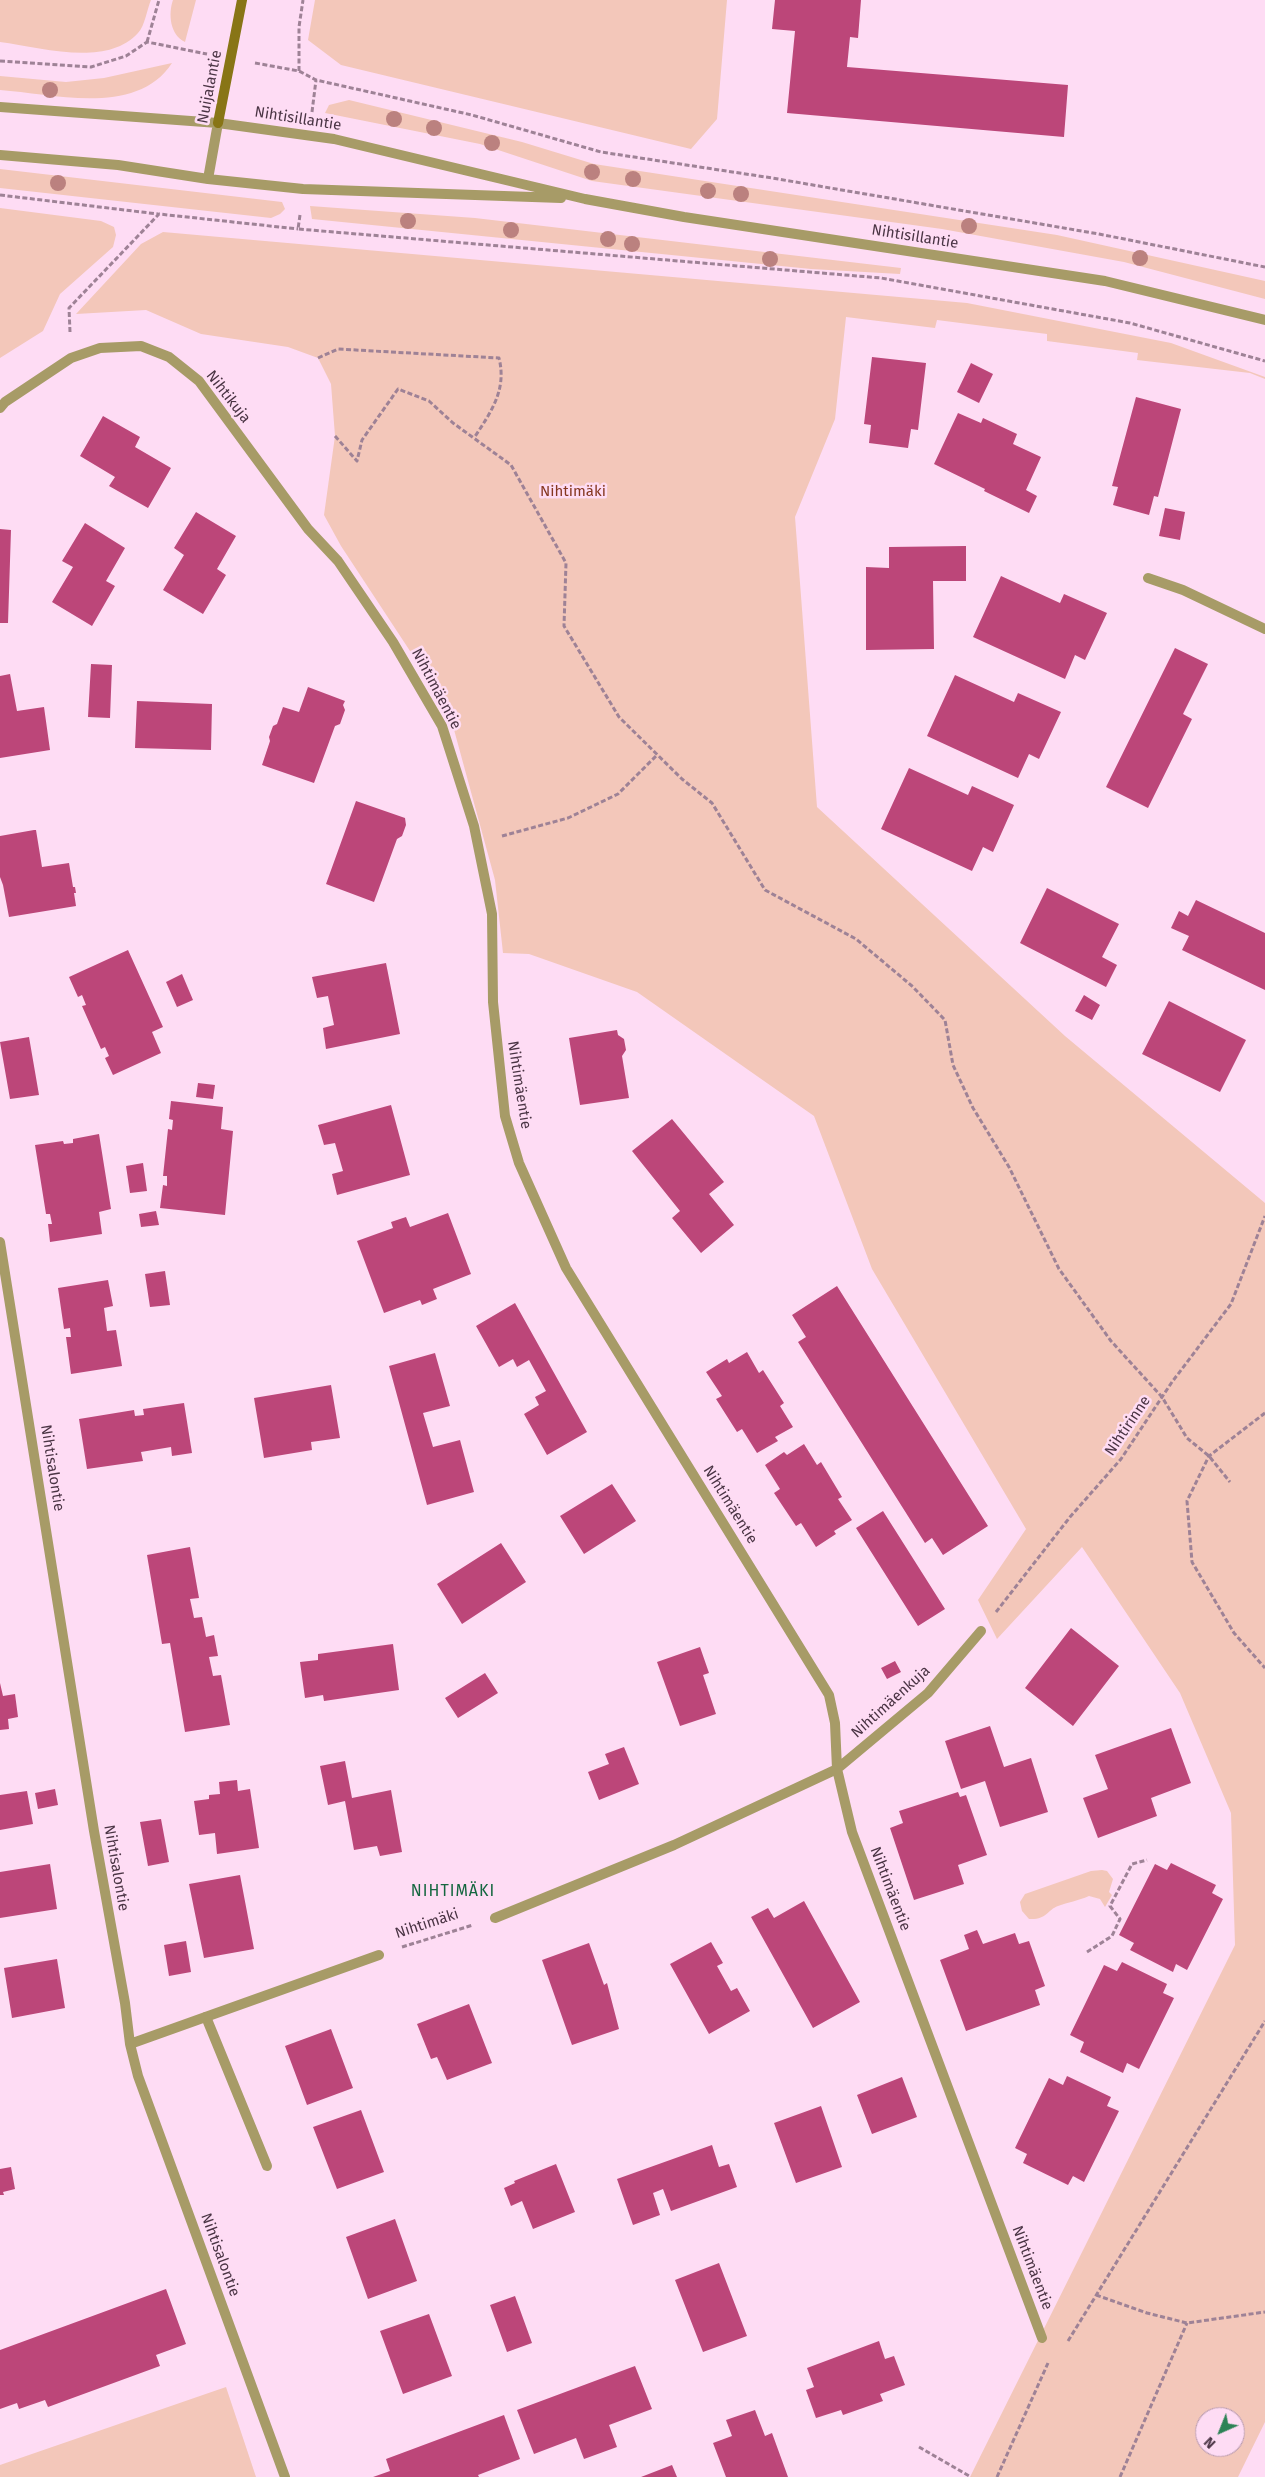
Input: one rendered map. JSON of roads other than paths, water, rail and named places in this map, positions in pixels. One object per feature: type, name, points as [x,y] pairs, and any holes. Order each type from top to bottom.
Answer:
[{"type":"main road","name":"Nuijalantie","points":[[218,122],[242,0]]},
{"type":"street","name":"Nihtisillantie","points":[[0,107],[218,122],[309,135],[585,199],[684,217],[1105,281],[1265,320]]},
{"type":"street","name":"Nuijalantie","points":[[208,179],[218,122]]},
{"type":"street","name":"Nihtisillantie","points":[[0,155],[118,165],[208,179],[303,189],[585,199]]},
{"type":"street","name":"Nihtisillantie","points":[[1240,314],[1265,325]]},
{"type":"street","name":"Nihtikuja","points":[[0,408],[5,402],[71,358],[100,348],[141,346],[169,357],[199,381],[302,521],[338,561]]},
{"type":"street","name":"Nihtimäentie","points":[[338,561],[393,642],[442,726],[477,842],[492,914],[493,1002],[506,1116],[519,1162],[566,1268],[829,1695],[835,1723],[837,1769],[852,1832],[1042,2338]]},
{"type":"street","points":[[1148,578],[1183,590],[1265,629]]},
{"type":"street","name":"Nihtisalontie","points":[[0,1242],[94,1832],[125,2003],[130,2044],[138,2076],[285,2477]]},
{"type":"street","name":"Nihtimäenkuja","points":[[837,1769],[928,1693],[981,1632]]},
{"type":"street","points":[[495,1918],[674,1845],[837,1769]]},
{"type":"street","points":[[130,2044],[379,1955]]},
{"type":"street","points":[[206,2017],[267,2166]]},
{"type":"district","name":"NIHTIMÄKI","points":[[453,1892]]},
{"type":"park label","name":"Nihtimäki","points":[[573,492]]}]
